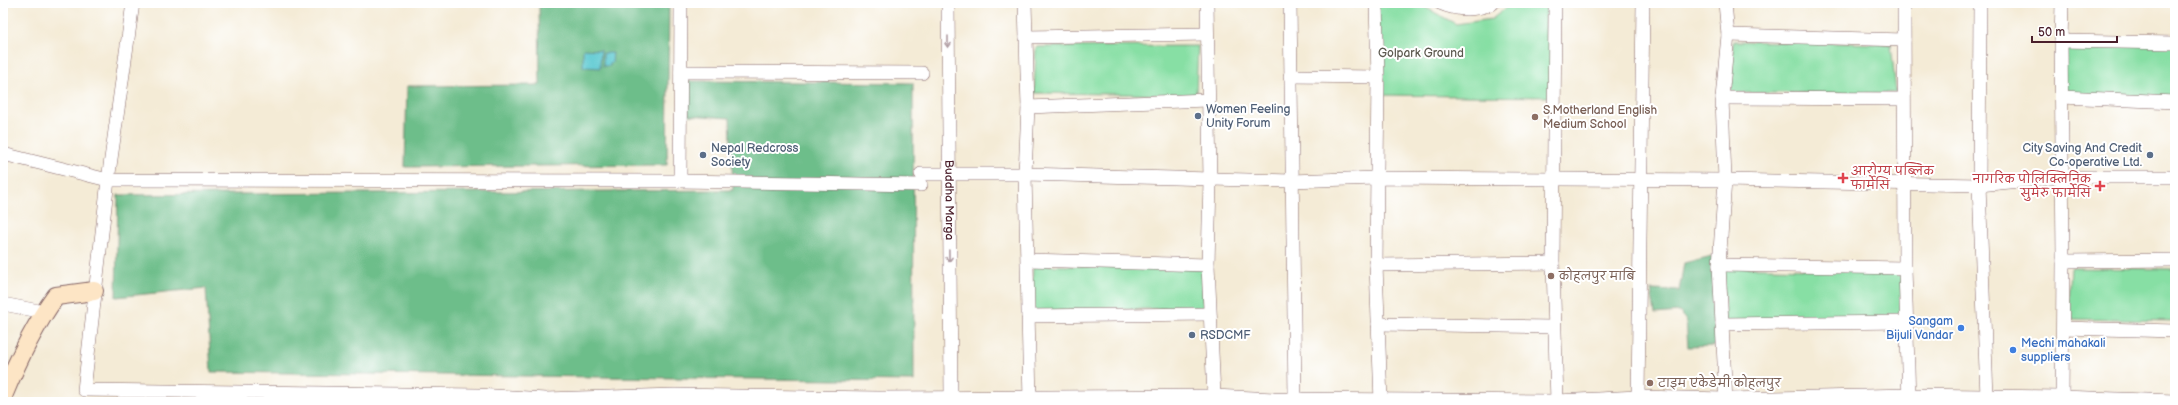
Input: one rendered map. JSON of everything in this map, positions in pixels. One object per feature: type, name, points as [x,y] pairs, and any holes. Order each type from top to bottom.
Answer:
[{"type":"street","points":[[133,3],[108,180],[94,291],[84,390],[291,397],[478,395],[546,401],[674,395],[878,400],[951,397],[1031,399],[1214,396],[1274,400],[1557,402],[1638,397],[1726,401],[1987,397],[2175,401]]},
{"type":"street","points":[[680,181],[681,3]]},
{"type":"street","name":"Buddha Marga","points":[[948,3],[948,174],[951,397]]},
{"type":"street","points":[[1025,3],[1028,107],[1024,174],[1028,260],[1028,316],[1031,399]]},
{"type":"street","points":[[1207,3],[1207,100],[1210,180],[1208,265],[1209,314],[1214,396]]},
{"type":"street","points":[[1290,3],[1291,181],[1295,399]]},
{"type":"street","points":[[1376,3],[1378,77],[1376,265],[1381,401]]},
{"type":"street","points":[[1440,3],[1459,9],[1470,10],[1493,3]]},
{"type":"street","points":[[1555,3],[1552,263],[1557,402]]},
{"type":"street","points":[[1638,397],[1640,181],[1644,3]]},
{"type":"street","points":[[1725,3],[1728,35],[1722,98],[1725,180],[1719,265],[1726,401]]},
{"type":"street","points":[[1904,3],[1905,268],[1909,399]]},
{"type":"street","points":[[1980,3],[1979,185],[1987,397]]},
{"type":"street","points":[[2061,399],[2063,261],[2060,41],[2062,3]]},
{"type":"street","points":[[1026,37],[1207,34]]},
{"type":"street","points":[[1728,35],[1904,40]]},
{"type":"street","points":[[2060,41],[2175,43]]},
{"type":"street","points":[[681,72],[922,73]]},
{"type":"street","points":[[1290,76],[1378,77]]},
{"type":"street","points":[[2061,97],[2175,102]]},
{"type":"street","points":[[1722,98],[1904,99]]},
{"type":"street","points":[[1028,107],[1207,100]]},
{"type":"street","points":[[3,154],[108,180],[921,180],[948,174],[1024,174],[1291,181],[1376,178],[1640,181],[1725,180],[1979,185],[2062,177],[2175,177]]},
{"type":"street","points":[[1028,260],[1208,265]]},
{"type":"street","points":[[2063,261],[2175,260]]},
{"type":"street","points":[[1376,265],[1552,263]]},
{"type":"street","points":[[1719,265],[1905,268]]},
{"type":"street","points":[[3,396],[12,374],[44,312],[56,296],[94,291]]},
{"type":"street","points":[[3,304],[44,312]]},
{"type":"street","points":[[1028,316],[1209,314]]},
{"type":"street","points":[[1722,324],[1906,322]]},
{"type":"street","points":[[1378,324],[1554,327]]},
{"type":"street","points":[[2063,328],[2175,331]]},
{"type":"green space","points":[[539,3],[669,3],[667,165],[405,167],[407,86],[540,85]]},
{"type":"green space","name":"Golpark Ground","points":[[1378,3],[1417,3],[1456,24],[1492,19],[1512,3],[1553,3],[1554,97],[1377,95]]},
{"type":"green space","points":[[1733,41],[1891,44],[1896,93],[1731,93]]},
{"type":"green space","points":[[2061,41],[2175,43],[2175,102],[2061,97]]},
{"type":"green space","points":[[1198,46],[1196,95],[1034,93],[1036,47]]},
{"type":"green space","points":[[689,81],[913,83],[914,381],[211,372],[206,288],[116,297],[118,195],[733,190],[730,118],[688,115]]},
{"type":"green space","points":[[1712,256],[1719,289],[1717,335],[1714,346],[1688,347],[1686,319],[1679,312],[1655,314],[1651,290],[1679,291],[1684,263]]},
{"type":"green space","points":[[1033,265],[1202,269],[1204,308],[1031,311]]},
{"type":"green space","points":[[1723,267],[1902,271],[1904,319],[1725,323]]},
{"type":"green space","points":[[2071,268],[2175,269],[2175,321],[2068,319]]},
{"type":"water","points":[[583,49],[601,50],[600,68],[583,67]]},
{"type":"water","points":[[603,53],[613,53],[612,63],[610,63],[610,66],[603,66]]},
{"type":"place","name":"Women Feeling Unity Forum","points":[[1198,116]]},
{"type":"place","name":"S.Motherland English Medium School","points":[[1535,117]]},
{"type":"place","name":"Nepal Redcross Society","points":[[703,155]]},
{"type":"place","name":"City Saving And Credit Co-operative Ltd.","points":[[2150,155]]},
{"type":"place","name":"आरोग्य पब्लिक फार्मेसि","points":[[1843,178]]},
{"type":"place","name":"नागरिक पोलिक्लिनिक सुमेरु फार्मेसि","points":[[2100,186]]},
{"type":"place","name":"कोहलपुर माबि","points":[[1551,276]]},
{"type":"place","name":"Sangam Bijuli Vandar","points":[[1961,328]]},
{"type":"place","name":"RSDCMF","points":[[1192,335]]},
{"type":"place","name":"Mechi mahakali suppliers","points":[[2013,350]]},
{"type":"place","name":"टाइम एकेडेमी कोहलपुर","points":[[1650,383]]}]
